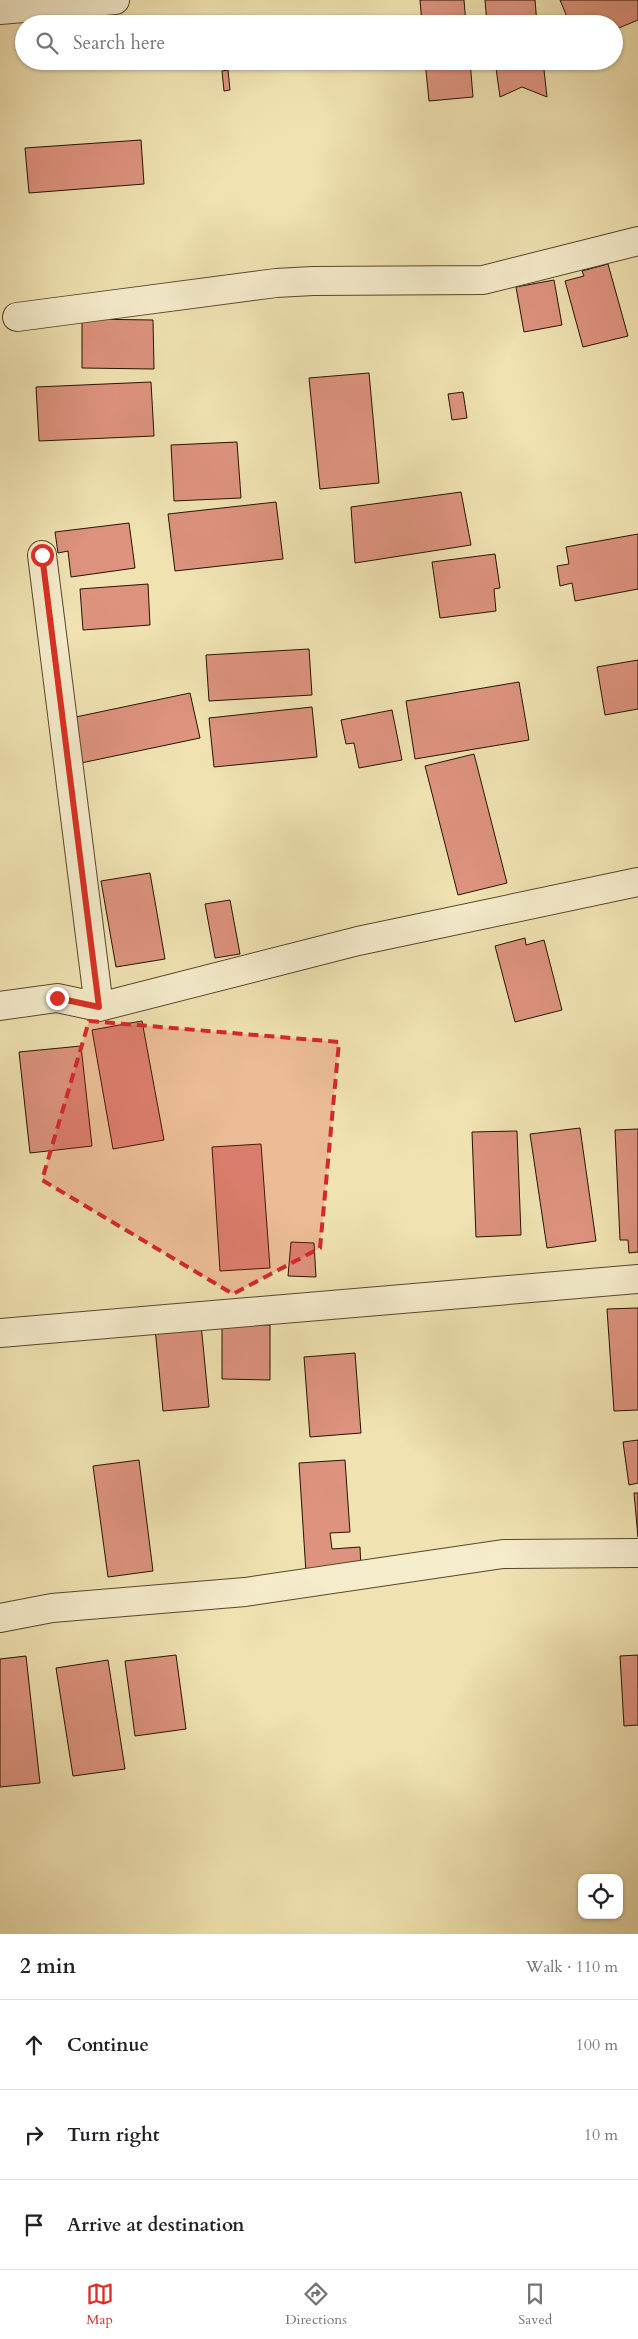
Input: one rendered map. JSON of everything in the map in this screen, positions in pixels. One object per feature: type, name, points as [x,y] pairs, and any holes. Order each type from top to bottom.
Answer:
[{"type":"street","points":[[0,10],[115,0]]},
{"type":"street","points":[[17,317],[276,283],[484,280],[638,242]]},
{"type":"street","points":[[42,555],[99,1007]]},
{"type":"street","points":[[0,1006],[57,998],[99,1007],[358,941],[638,882]]},
{"type":"street","points":[[0,1333],[638,1279]]},
{"type":"street","points":[[0,1618],[52,1608],[245,1592],[503,1554],[638,1553]]},
{"type":"highlighted area","points":[[89,1021],[339,1042],[320,1248],[233,1294],[42,1180]]},
{"type":"building","points":[[420,0],[464,0],[465,15],[421,15]]},
{"type":"building","points":[[485,0],[535,0],[536,15],[486,15]]},
{"type":"building","points":[[560,0],[638,0],[638,20],[623,26],[623,15],[566,15]]},
{"type":"building","points":[[228,70],[230,90],[224,91],[222,71]]},
{"type":"building","points":[[426,70],[471,70],[473,97],[429,101]]},
{"type":"building","points":[[496,70],[544,70],[547,97],[522,87],[500,97]]},
{"type":"building","points":[[141,140],[144,184],[29,193],[25,148]]},
{"type":"building","points":[[608,264],[628,336],[583,347],[565,281],[584,276],[582,271]]},
{"type":"building","points":[[554,280],[562,325],[524,332],[516,287]]},
{"type":"building","points":[[82,319],[153,320],[154,369],[82,368]]},
{"type":"building","points":[[369,373],[379,483],[320,489],[309,378]]},
{"type":"building","points":[[151,382],[154,436],[39,441],[36,387]]},
{"type":"building","points":[[463,392],[467,418],[452,420],[448,394]]},
{"type":"building","points":[[237,442],[241,498],[174,501],[171,445]]},
{"type":"building","points":[[461,492],[471,545],[355,563],[351,507]]},
{"type":"building","points":[[276,502],[283,559],[175,571],[168,514]]},
{"type":"building","points":[[129,523],[135,568],[71,577],[68,551],[58,553],[55,532]]},
{"type":"building","points":[[638,534],[638,589],[575,601],[572,583],[560,586],[557,566],[569,564],[566,547]]},
{"type":"building","points":[[495,554],[500,588],[494,589],[496,611],[440,618],[432,562]]},
{"type":"building","points":[[148,584],[150,625],[83,630],[80,589]]},
{"type":"building","points":[[309,649],[312,695],[209,701],[206,655]]},
{"type":"building","points":[[638,660],[638,709],[605,715],[597,667]]},
{"type":"building","points":[[519,682],[529,740],[415,759],[406,701]]},
{"type":"building","points":[[190,693],[200,738],[81,763],[71,718]]},
{"type":"building","points":[[312,707],[317,757],[214,767],[209,718]]},
{"type":"building","points":[[392,710],[402,760],[359,768],[354,743],[346,744],[341,720]]},
{"type":"building","points":[[474,754],[507,883],[458,895],[425,766]]},
{"type":"building","points":[[150,873],[165,959],[116,967],[101,881]]},
{"type":"building","points":[[230,900],[240,954],[215,958],[205,904]]},
{"type":"building","points":[[525,938],[526,945],[544,940],[562,1010],[515,1022],[495,946]]},
{"type":"building","points":[[142,1021],[164,1140],[113,1149],[92,1030]]},
{"type":"building","points":[[81,1046],[92,1146],[30,1153],[19,1052]]},
{"type":"building","points":[[580,1128],[596,1241],[547,1248],[530,1134]]},
{"type":"building","points":[[638,1129],[638,1252],[629,1253],[628,1240],[620,1240],[615,1130]]},
{"type":"building","points":[[517,1131],[521,1235],[476,1237],[472,1132]]},
{"type":"building","points":[[261,1144],[270,1268],[220,1271],[212,1147]]},
{"type":"building","points":[[291,1242],[314,1243],[316,1277],[288,1276]]},
{"type":"building","points":[[638,1308],[638,1410],[614,1411],[607,1309]]},
{"type":"building","points":[[201,1324],[209,1407],[163,1411],[155,1328]]},
{"type":"building","points":[[222,1325],[270,1325],[270,1380],[222,1379]]},
{"type":"building","points":[[355,1353],[361,1433],[310,1437],[304,1357]]},
{"type":"building","points":[[638,1440],[638,1483],[629,1485],[623,1442]]},
{"type":"building","points":[[139,1460],[153,1571],[108,1577],[93,1466]]},
{"type":"building","points":[[345,1460],[350,1532],[330,1533],[332,1549],[360,1547],[361,1569],[306,1573],[299,1463]]},
{"type":"building","points":[[634,1493],[638,1493],[638,1537]]},
{"type":"building","points":[[176,1655],[186,1729],[135,1736],[125,1661]]},
{"type":"building","points":[[638,1655],[638,1725],[624,1726],[620,1656]]},
{"type":"building","points":[[26,1656],[40,1783],[0,1787],[0,1659]]},
{"type":"building","points":[[108,1660],[125,1769],[73,1776],[56,1668]]},
{"type":"route","points":[[42,555],[99,1007],[57,998]]}]
